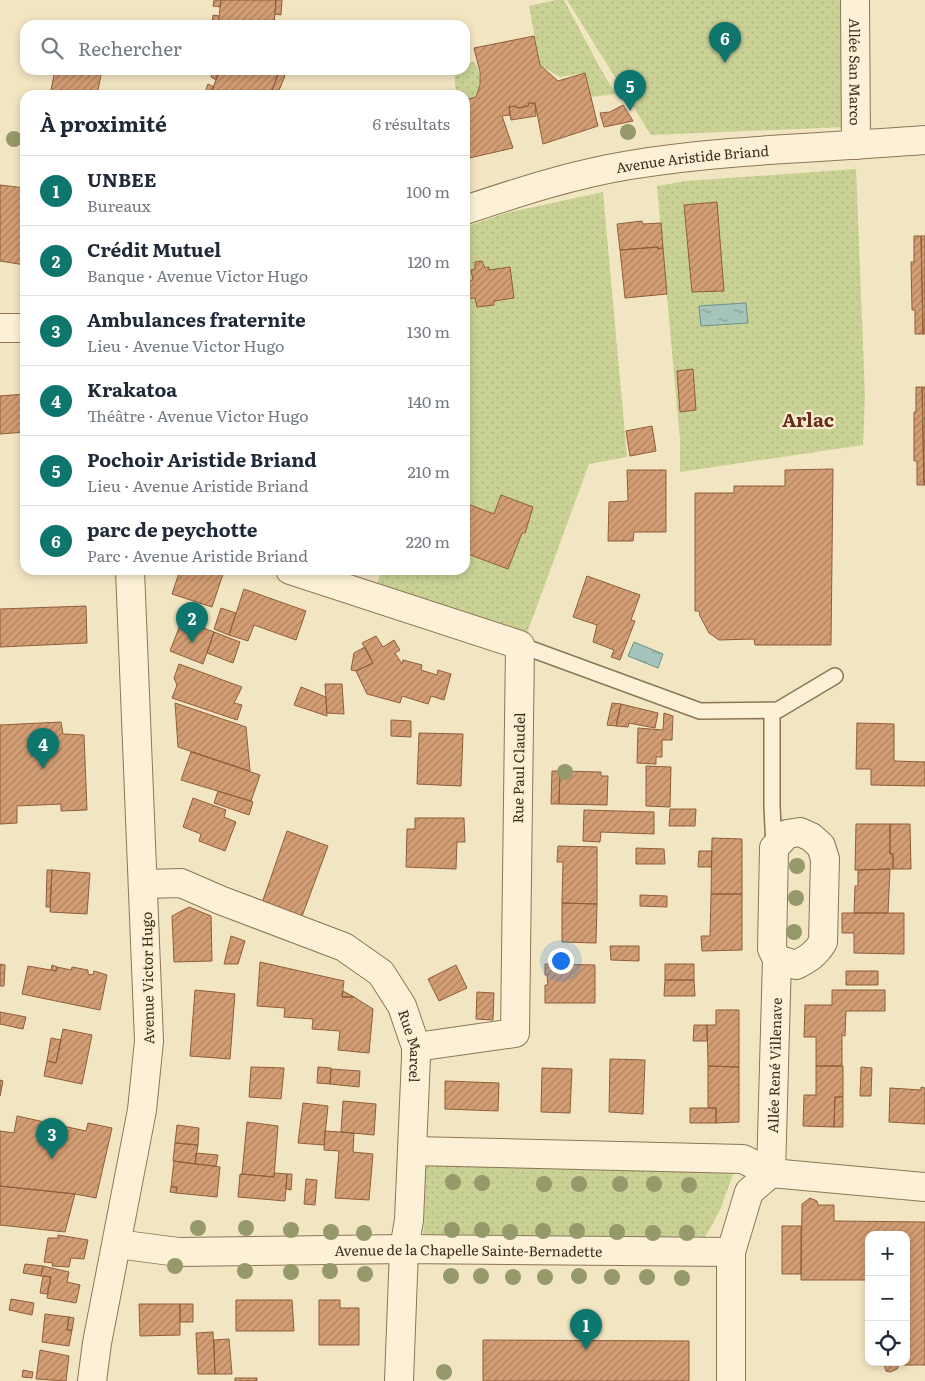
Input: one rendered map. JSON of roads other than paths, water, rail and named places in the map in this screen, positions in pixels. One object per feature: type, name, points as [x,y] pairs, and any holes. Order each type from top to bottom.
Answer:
[{"type":"street","name":"Allée San Marco","points":[[855,0],[856,146]]},
{"type":"street","name":"Avenue Aristide Briand","points":[[470,208],[545,184],[628,165],[704,155],[925,140]]},
{"type":"street","points":[[0,328],[20,328]]},
{"type":"street","name":"Avenue Victor Hugo","points":[[92,1381],[97,1343],[142,1110],[149,1041],[130,575]]},
{"type":"street","points":[[306,575],[520,644]]},
{"type":"street","name":"Rue Paul Claudel","points":[[416,1047],[515,1034],[520,644]]},
{"type":"street","points":[[774,848],[787,834],[800,832],[811,837],[821,846],[825,859],[823,942],[817,952],[796,965],[777,959]]},
{"type":"street","name":"Allée René Villenave","points":[[771,1173],[777,959],[772,949],[774,848]]},
{"type":"street","name":"Rue Marcel","points":[[144,884],[181,883],[220,900],[344,947],[381,973],[402,1006],[416,1047],[413,1151],[409,1220],[404,1249],[398,1381]]},
{"type":"street","points":[[413,1151],[743,1159],[771,1173],[925,1186]]},
{"type":"street","points":[[731,1381],[731,1252],[749,1192],[771,1173]]},
{"type":"street","name":"Avenue de la Chapelle Sainte-Bernadette","points":[[117,1244],[178,1252],[404,1249],[731,1252]]},
{"type":"lane","points":[[520,644],[700,711],[778,710],[835,676]]},
{"type":"lane","points":[[772,710],[774,848]]},
{"type":"water","points":[[746,303],[748,323],[701,326],[699,306]]},
{"type":"water","points":[[634,642],[663,654],[658,668],[628,656]]},
{"type":"place","name":"parc de peychotte","points":[[725,63]]},
{"type":"place","name":"Pochoir Aristide Briand","points":[[630,111]]},
{"type":"place","name":"Crédit Mutuel","points":[[192,643]]},
{"type":"place","name":"Krakatoa","points":[[43,769]]},
{"type":"place","name":"Ambulances fraternite","points":[[52,1159]]},
{"type":"place","name":"UNBEE","points":[[586,1350]]},
{"type":"district","name":"Arlac","points":[[808,419]]}]
